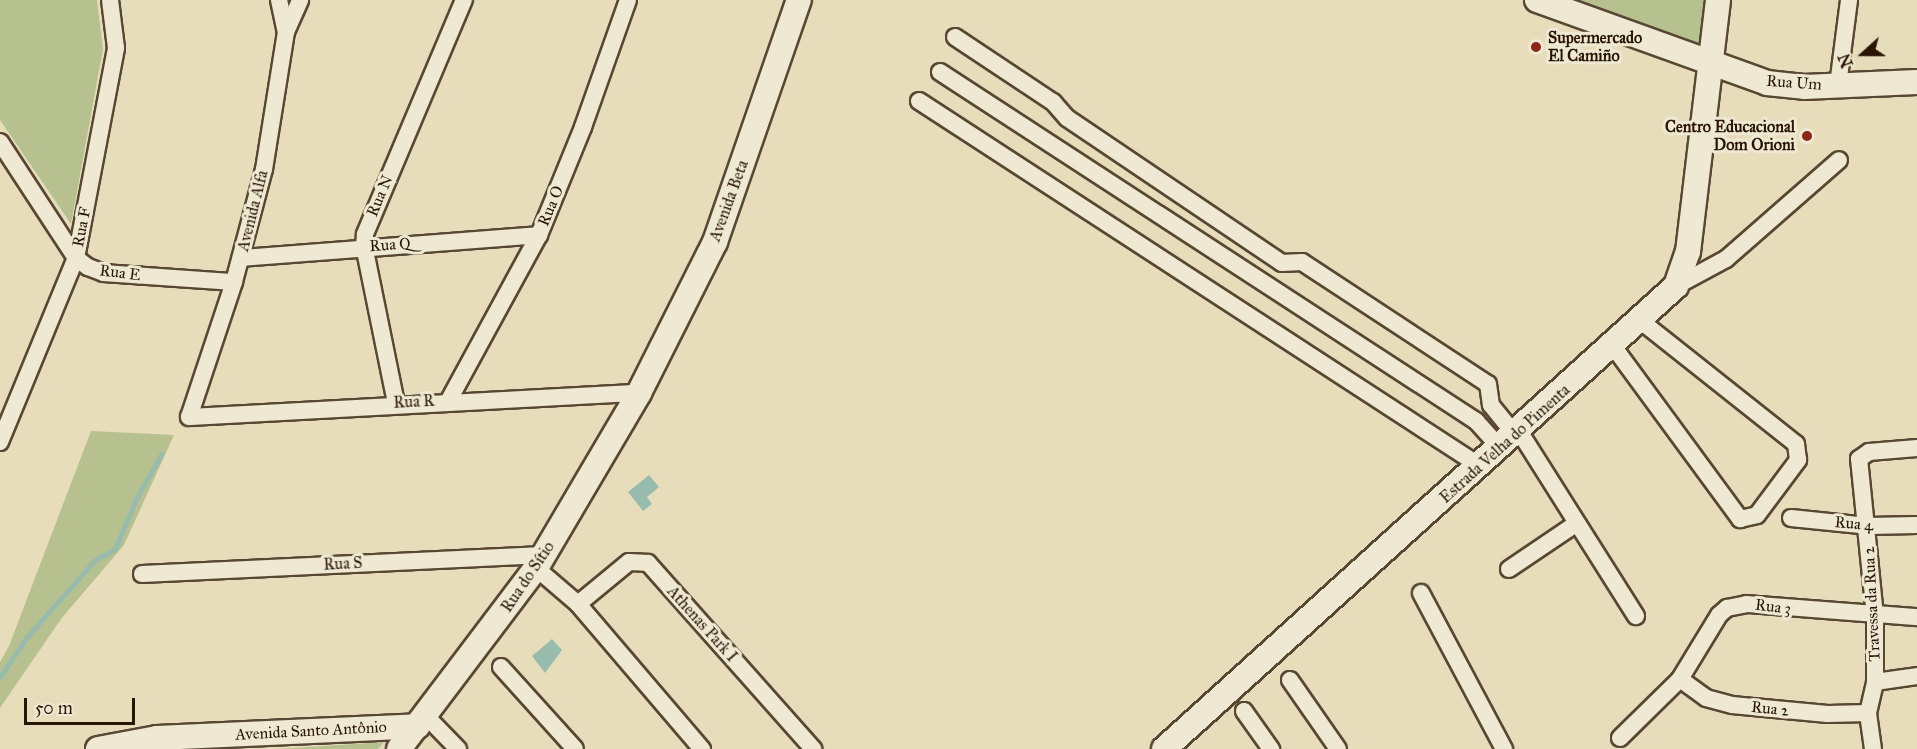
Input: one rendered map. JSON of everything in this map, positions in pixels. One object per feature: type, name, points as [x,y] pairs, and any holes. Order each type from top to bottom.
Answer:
[{"type":"street","name":"Rua F","points":[[0,442],[76,258],[116,48],[110,0]]},
{"type":"street","name":"Avenida Alfa","points":[[189,417],[234,282],[264,169],[286,32],[279,0]]},
{"type":"street","points":[[286,32],[300,0]]},
{"type":"street","name":"Rua N","points":[[396,403],[364,246],[369,219],[464,0]]},
{"type":"street","name":"Rua O","points":[[449,400],[538,235],[583,127],[628,0]]},
{"type":"street","name":"Avenida Beta","points":[[639,393],[715,242],[799,0]]},
{"type":"street","name":"Rua Um","points":[[1537,0],[1710,65],[1767,83],[1838,85],[1917,82]]},
{"type":"street","name":"Estrada Velha do Pimenta","points":[[1164,749],[1641,321],[1676,286],[1688,252],[1718,0]]},
{"type":"street","points":[[1838,85],[1849,0]]},
{"type":"street","points":[[955,37],[1053,102],[1067,118],[1282,262],[1302,262],[1488,384],[1491,405],[1511,438],[1577,523],[1636,616]]},
{"type":"street","points":[[940,72],[1476,421],[1511,438]]},
{"type":"street","points":[[919,101],[1480,466]]},
{"type":"street","name":"Rua E","points":[[0,142],[76,258],[105,273],[234,282]]},
{"type":"street","points":[[1676,286],[1726,259],[1839,160]]},
{"type":"street","name":"Rua Q","points":[[241,258],[364,246],[538,235]]},
{"type":"street","points":[[1613,346],[1740,519],[1757,515],[1798,460],[1796,444],[1641,321]]},
{"type":"street","name":"Rua R","points":[[189,417],[449,400],[639,393]]},
{"type":"street","name":"Rua do Sítio","points":[[399,749],[540,562],[639,393]]},
{"type":"street","name":"Travessa da Rua 2","points":[[1873,749],[1868,713],[1875,682],[1875,615],[1868,526],[1859,459],[1869,452],[1917,448]]},
{"type":"street","name":"Rua 4","points":[[1791,518],[1868,526],[1917,525]]},
{"type":"street","points":[[1509,569],[1577,523]]},
{"type":"street","points":[[540,562],[702,749]]},
{"type":"street","name":"Rua S","points":[[142,574],[540,562]]},
{"type":"street","name":"Athenas Park I","points":[[578,604],[629,562],[648,563],[813,749]]},
{"type":"street","points":[[1421,593],[1504,749]]},
{"type":"street","name":"Rua 3","points":[[1620,738],[1680,680],[1719,615],[1737,605],[1917,617]]},
{"type":"street","points":[[501,667],[575,749]]},
{"type":"street","points":[[1875,682],[1917,676]]},
{"type":"street","points":[[1290,680],[1338,749]]},
{"type":"street","name":"Rua 2","points":[[1680,680],[1706,698],[1732,705],[1820,713],[1868,713]]},
{"type":"street","points":[[1244,711],[1271,749]]},
{"type":"street","points":[[422,721],[458,749]]},
{"type":"street","name":"Avenida Santo Antônio","points":[[98,749],[157,738],[422,721]]},
{"type":"shaded area","points":[[0,0],[97,0],[103,49],[71,224],[0,120]]},
{"type":"shaded area","points":[[1569,0],[1711,0],[1705,54]]},
{"type":"shaded area","points":[[91,431],[174,435],[124,545],[61,619],[0,708],[0,662],[9,646]]},
{"type":"shaded area","points":[[649,475],[659,487],[647,497],[652,504],[643,511],[628,492]]},
{"type":"shaded area","points":[[552,639],[562,650],[545,673],[532,656]]},
{"type":"shaded area","points":[[384,742],[378,749],[278,749]]},
{"type":"waterway","points":[[0,677],[27,637],[94,561],[115,549],[136,499],[161,455]]},
{"type":"place","name":"Supermercado El Camiño","points":[[1536,47]]},
{"type":"place","name":"Centro Educacional Dom Orioni","points":[[1807,136]]}]
